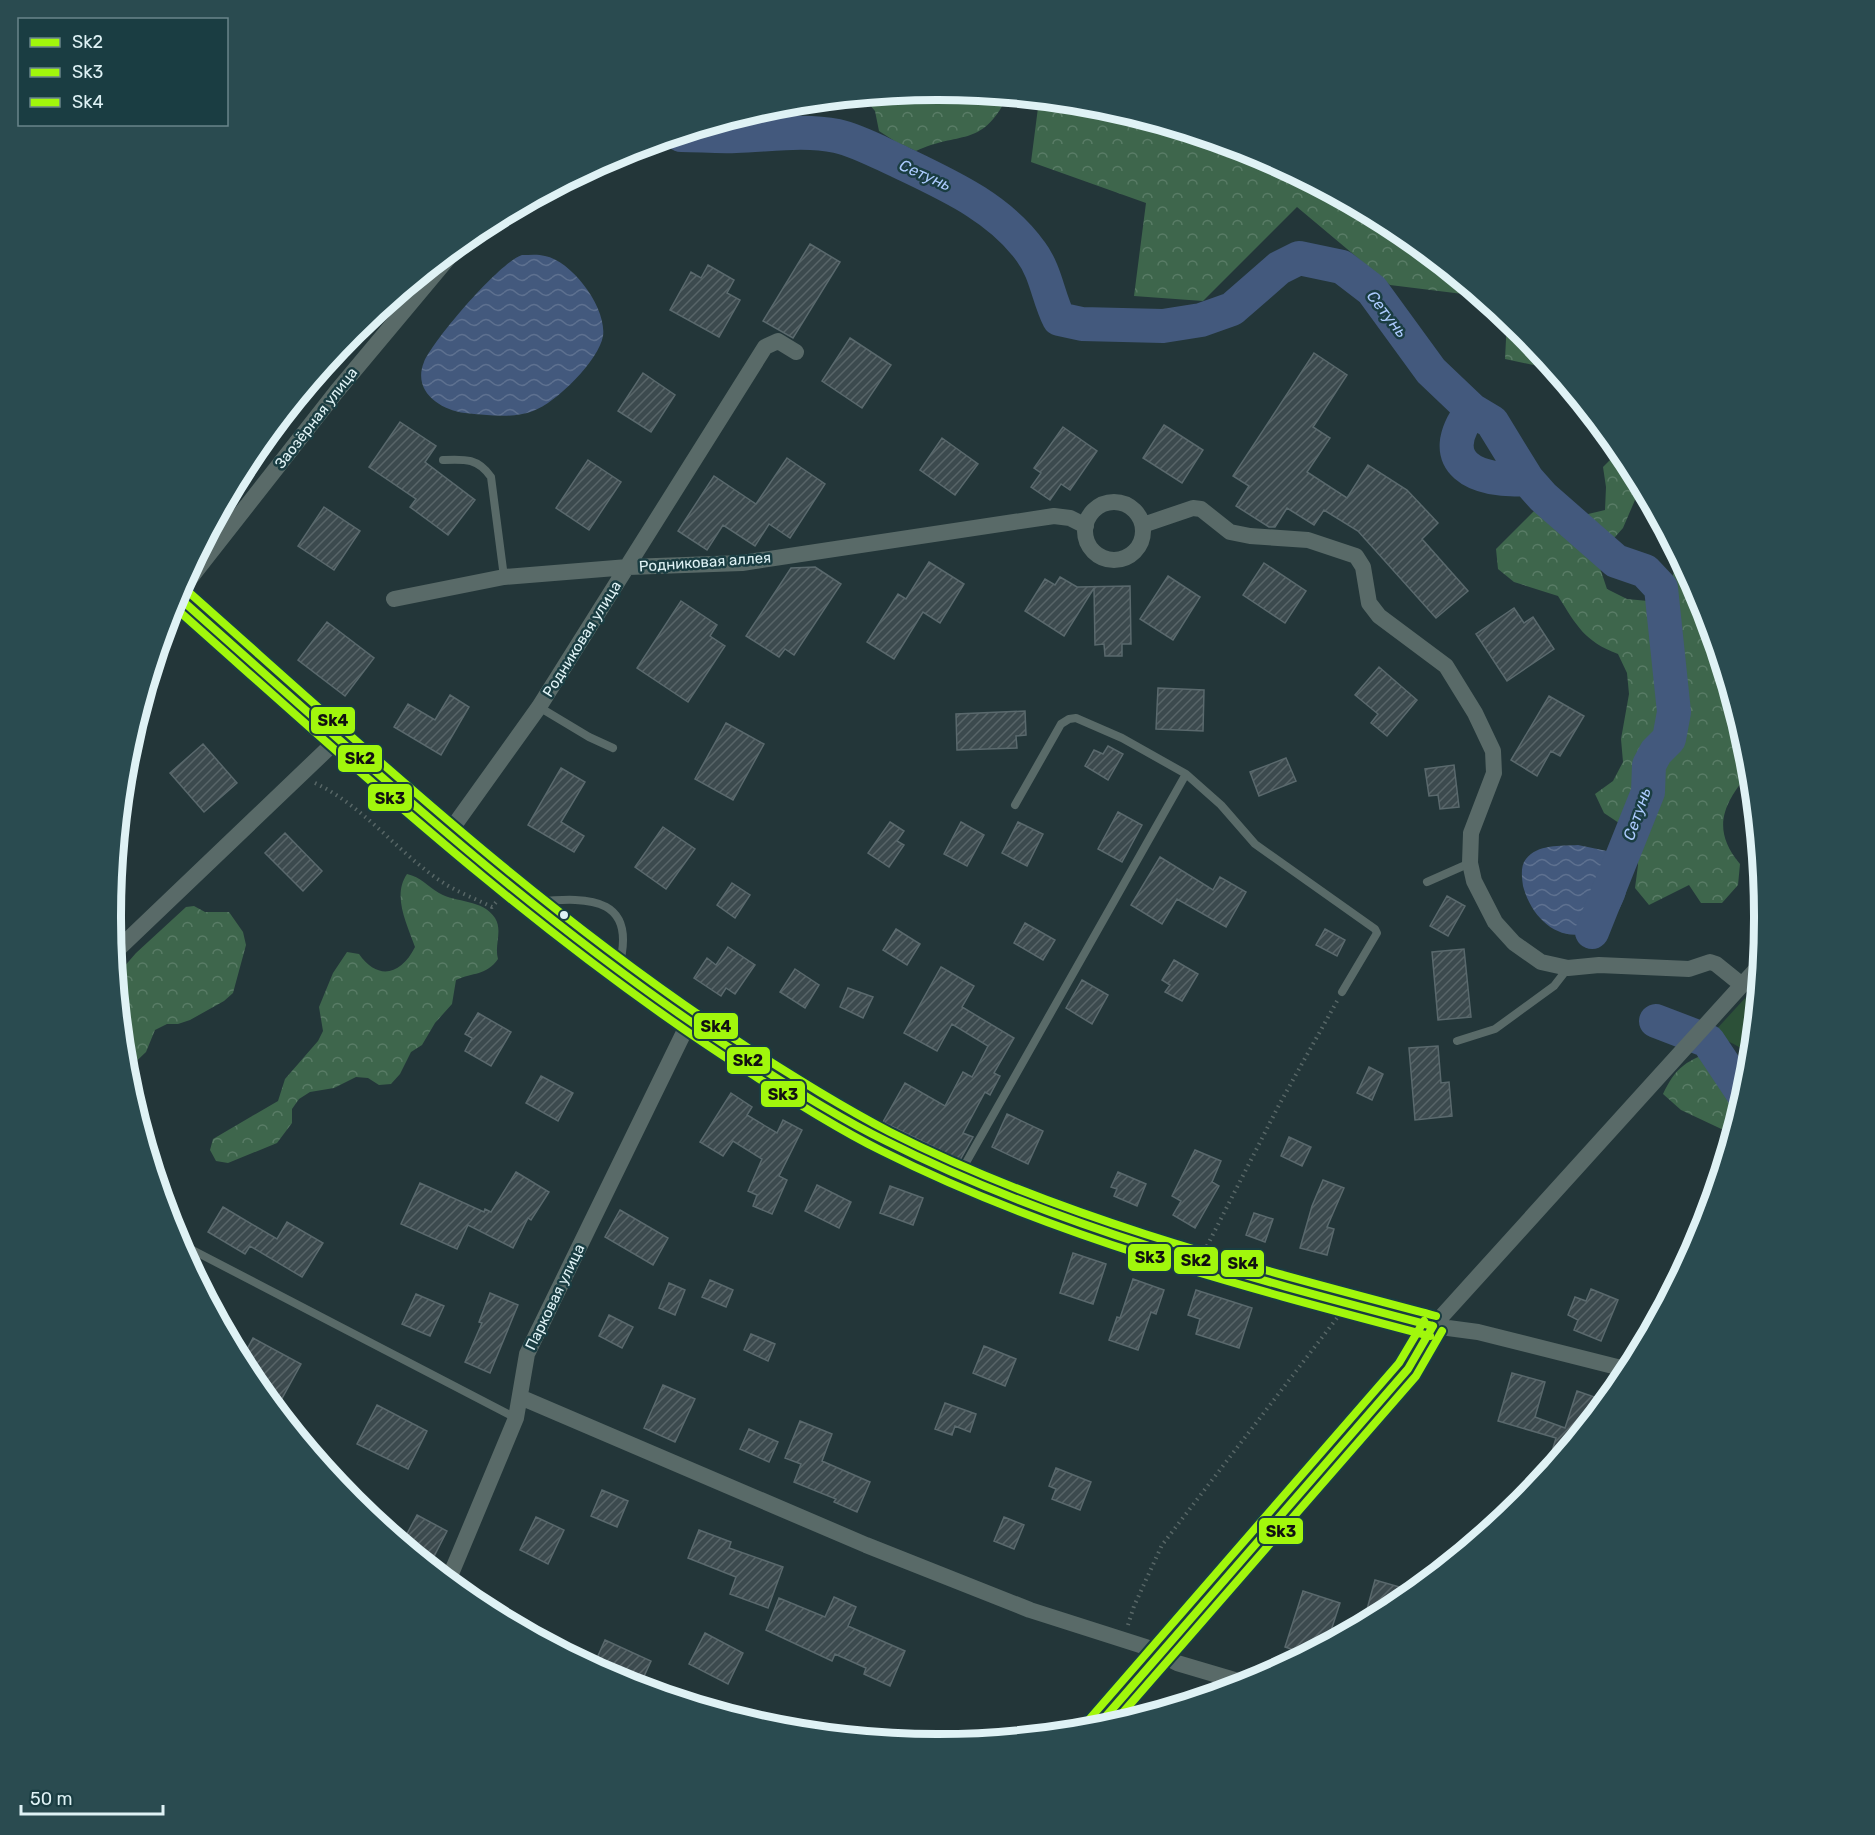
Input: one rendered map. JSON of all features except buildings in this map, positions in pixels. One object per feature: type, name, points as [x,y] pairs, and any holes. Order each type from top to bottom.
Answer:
[{"type":"street","name":"Заозёрная улица","points":[[203,561],[337,391],[437,271]]},
{"type":"street","name":"Родниковая улица","points":[[448,834],[539,706],[765,346],[778,340],[796,352]]},
{"type":"street","points":[[1108,502],[1120,502],[1130,506],[1139,514],[1143,525],[1143,537],[1139,547],[1131,556],[1109,561],[1098,556],[1090,548],[1086,538],[1086,526],[1090,516],[1098,507],[1108,502]]},
{"type":"street","points":[[1143,525],[1193,508],[1201,509],[1230,532],[1250,536],[1308,540],[1356,556],[1362,567],[1369,603],[1379,616],[1446,666],[1475,713],[1493,751],[1494,773],[1471,833],[1470,863],[1474,881],[1491,914],[1514,943],[1541,962],[1568,968],[1599,965],[1689,969],[1710,962],[1716,964],[1742,985]]},
{"type":"street","name":"Родниковая аллея","points":[[394,600],[504,577],[628,567],[742,563],[1054,516],[1070,518],[1086,526]]},
{"type":"street","points":[[184,602],[530,903],[689,1022],[836,1114],[898,1148],[959,1175],[1097,1228],[1205,1263],[1433,1326],[1478,1332],[1619,1368]]},
{"type":"street","points":[[121,946],[339,738]]},
{"type":"street","points":[[1105,1717],[1408,1369],[1433,1326],[1753,973]]},
{"type":"street","name":"Парковая улица","points":[[451,1574],[516,1418],[527,1354],[689,1022]]},
{"type":"street","points":[[520,1397],[866,1545],[1030,1610],[1124,1640],[1177,1663],[1231,1679]]},
{"type":"lane","points":[[443,460],[468,459],[484,467],[491,477],[504,577]]},
{"type":"lane","points":[[539,706],[589,737],[614,748]]},
{"type":"lane","points":[[1015,805],[1061,724],[1069,719],[1076,718],[1122,738],[1186,774],[1221,806],[1255,844],[1375,929],[1377,933],[1373,942],[1342,992]]},
{"type":"lane","points":[[959,1175],[1186,774]]},
{"type":"lane","points":[[1427,882],[1470,863]]},
{"type":"lane","points":[[530,903],[565,899],[600,902],[616,914],[624,932],[624,947],[618,970]]},
{"type":"lane","points":[[1457,1041],[1496,1029],[1554,986],[1568,968]]},
{"type":"lane","points":[[192,1250],[516,1418]]},
{"type":"path","points":[[298,775],[333,792],[360,811],[442,883],[492,907],[502,895]]},
{"type":"path","points":[[1205,1249],[1279,1105],[1342,992]]},
{"type":"path","points":[[1124,1640],[1134,1606],[1162,1545],[1347,1303]]},
{"type":"green space","points":[[938,100],[1003,103],[997,114],[978,132],[916,151],[879,131],[875,111],[869,103]]},
{"type":"green space","points":[[1038,106],[1097,116],[1149,128],[1250,163],[1299,185],[1391,238],[1466,294],[1390,285],[1297,207],[1203,301],[1134,296],[1146,203],[1031,162]]},
{"type":"green space","points":[[1506,332],[1540,366],[1505,359]]},
{"type":"green space","points":[[1612,458],[1637,496],[1623,528],[1608,545],[1600,568],[1607,589],[1627,599],[1648,601],[1671,579],[1675,567],[1711,655],[1727,706],[1743,781],[1728,805],[1723,827],[1725,839],[1740,864],[1738,885],[1722,903],[1701,903],[1689,885],[1649,905],[1635,888],[1638,865],[1634,843],[1622,825],[1604,813],[1595,794],[1613,781],[1623,762],[1621,739],[1629,694],[1627,673],[1618,654],[1589,638],[1558,596],[1514,582],[1498,569],[1496,549],[1543,502],[1584,515],[1605,510],[1606,487],[1603,467]]},
{"type":"green space","points":[[407,874],[416,877],[446,896],[476,904],[490,912],[498,928],[498,959],[484,971],[456,980],[452,1004],[435,1023],[422,1045],[411,1052],[400,1074],[391,1084],[379,1085],[368,1078],[356,1077],[334,1088],[310,1092],[299,1099],[292,1109],[292,1123],[277,1143],[228,1163],[216,1161],[210,1150],[213,1139],[278,1101],[285,1079],[318,1041],[323,1031],[319,1007],[333,973],[347,952],[359,954],[366,963],[374,968],[389,971],[403,964],[415,947],[401,901],[401,891]]},
{"type":"green space","points":[[194,906],[205,912],[229,912],[243,932],[246,945],[233,993],[224,1001],[190,1020],[178,1024],[167,1024],[155,1030],[146,1052],[134,1064],[122,969],[136,953],[186,907]]},
{"type":"green space","points":[[1751,992],[1744,1050],[1713,1033]]},
{"type":"green space","points":[[1710,1052],[1741,1064],[1726,1131],[1681,1110],[1663,1094],[1676,1072],[1693,1059]]},
{"type":"water","points":[[522,255],[542,255],[555,260],[566,267],[586,287],[594,300],[603,325],[600,346],[575,380],[553,399],[533,411],[500,416],[465,413],[446,408],[425,390],[421,372],[424,362],[440,337],[469,302],[499,271]]},
{"type":"water","points":[[1578,845],[1607,851],[1621,858],[1627,887],[1616,915],[1609,923],[1586,933],[1573,935],[1551,927],[1542,920],[1527,898],[1522,872],[1526,859],[1536,851],[1550,847]]},
{"type":"waterway","name":"Сетунь","points":[[702,135],[799,133],[837,136],[869,148],[954,189],[989,210],[1018,236],[1031,252],[1040,268],[1059,319],[1082,324],[1163,326],[1201,320],[1232,309],[1279,268],[1299,258],[1342,267],[1372,290],[1431,371],[1472,410],[1492,422],[1527,479],[1543,497],[1616,561],[1645,571],[1661,588],[1674,712],[1669,739],[1656,752],[1649,765],[1648,792],[1592,932]]},
{"type":"waterway","points":[[1472,410],[1461,428],[1457,444],[1459,456],[1466,466],[1477,473],[1492,477],[1527,479]]},
{"type":"waterway","name":"Сетунь","points":[[1656,1021],[1708,1041],[1737,1085]]},
{"type":"transit line","name":"Sk4","points":[[189,592],[389,770],[529,888],[674,998],[750,1049],[837,1102],[890,1132],[955,1163],[1090,1216],[1227,1259],[1436,1316]]},
{"type":"transit line","name":"Sk2","points":[[184,602],[382,778],[523,896],[669,1007],[832,1112],[951,1172],[1086,1225],[1224,1269],[1433,1326]]},
{"type":"transit line","name":"Sk3","points":[[180,612],[378,788],[519,906],[666,1017],[829,1122],[864,1142],[948,1182],[1082,1235],[1220,1279],[1430,1336]]},
{"type":"transit line","name":"Sk4","points":[[1088,1720],[1399,1363],[1424,1321]]},
{"type":"transit line","name":"Sk2","points":[[1105,1717],[1408,1369],[1433,1326]]},
{"type":"transit line","name":"Sk3","points":[[1122,1713],[1416,1376],[1442,1331]]}]
